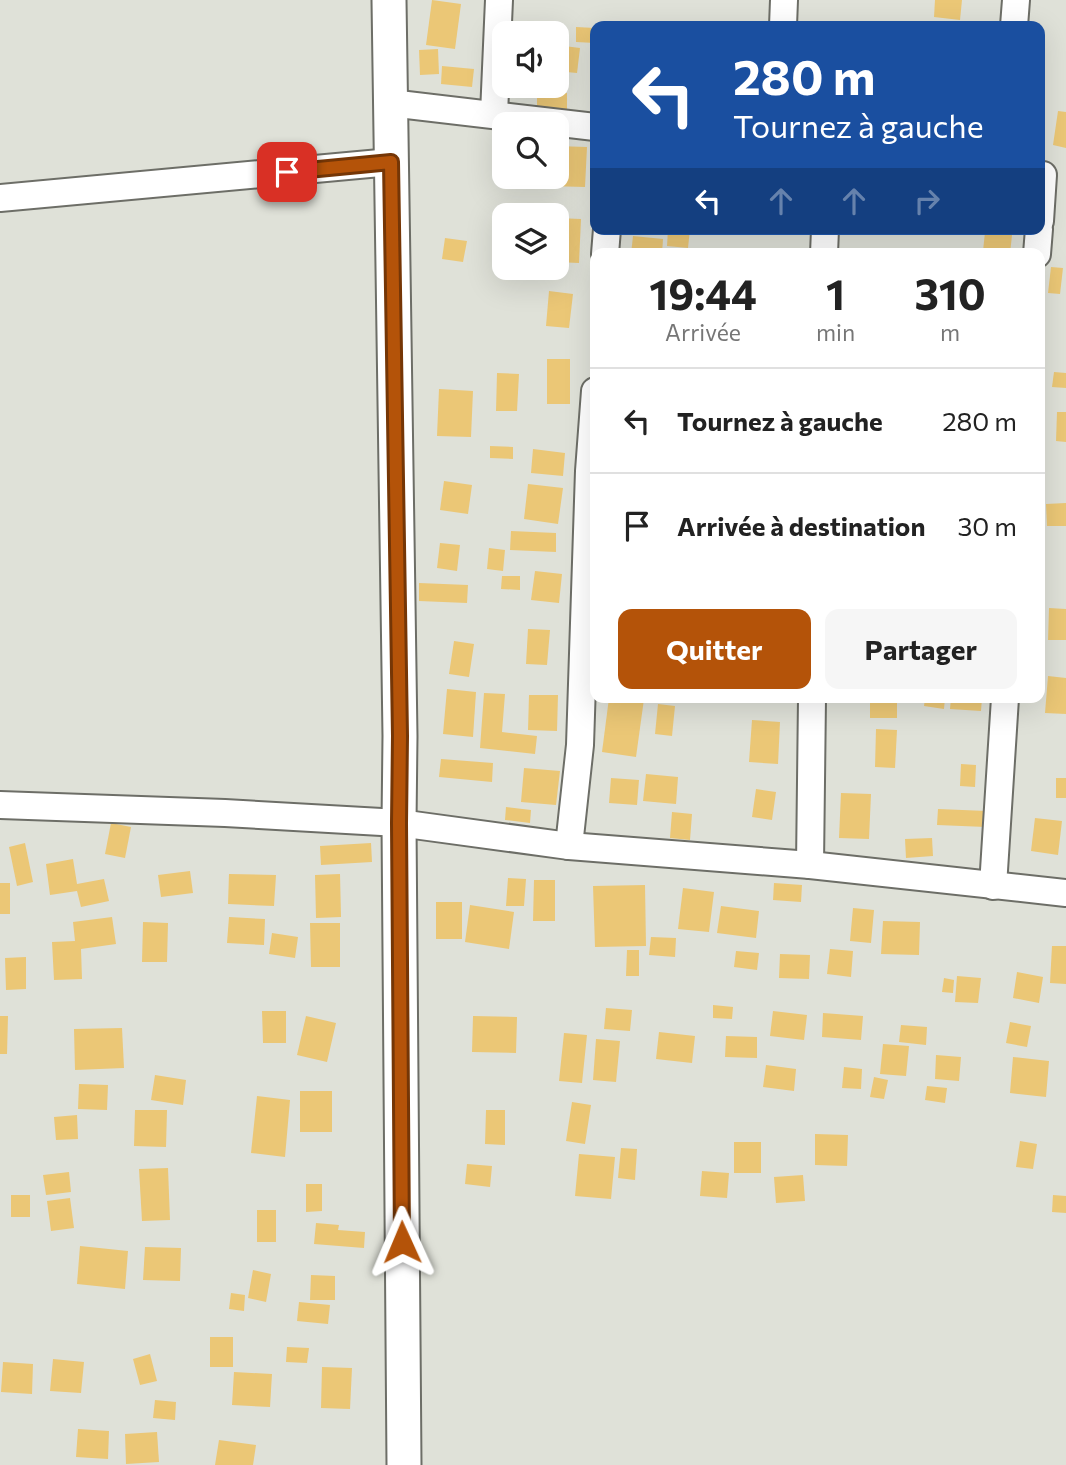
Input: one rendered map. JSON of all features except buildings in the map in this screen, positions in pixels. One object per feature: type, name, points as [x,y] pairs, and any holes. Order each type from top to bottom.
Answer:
[{"type":"street","points":[[389,0],[400,736],[404,1465]]},
{"type":"street","points":[[494,112],[499,0]]},
{"type":"street","points":[[783,21],[784,0]]},
{"type":"street","points":[[1014,21],[1016,0]]},
{"type":"street","points":[[390,103],[492,114]]},
{"type":"street","points":[[569,124],[590,126]]},
{"type":"street","points":[[0,198],[391,162]]},
{"type":"street","points":[[1045,198],[1050,176]]},
{"type":"street","points":[[569,846],[580,745],[590,458]]},
{"type":"street","points":[[810,865],[812,703]]},
{"type":"street","points":[[993,886],[1005,703]]},
{"type":"street","points":[[0,805],[225,813],[399,823],[569,846],[810,865],[1066,893]]},
{"type":"route","points":[[287,172],[391,162],[400,736],[402,1242]]}]
